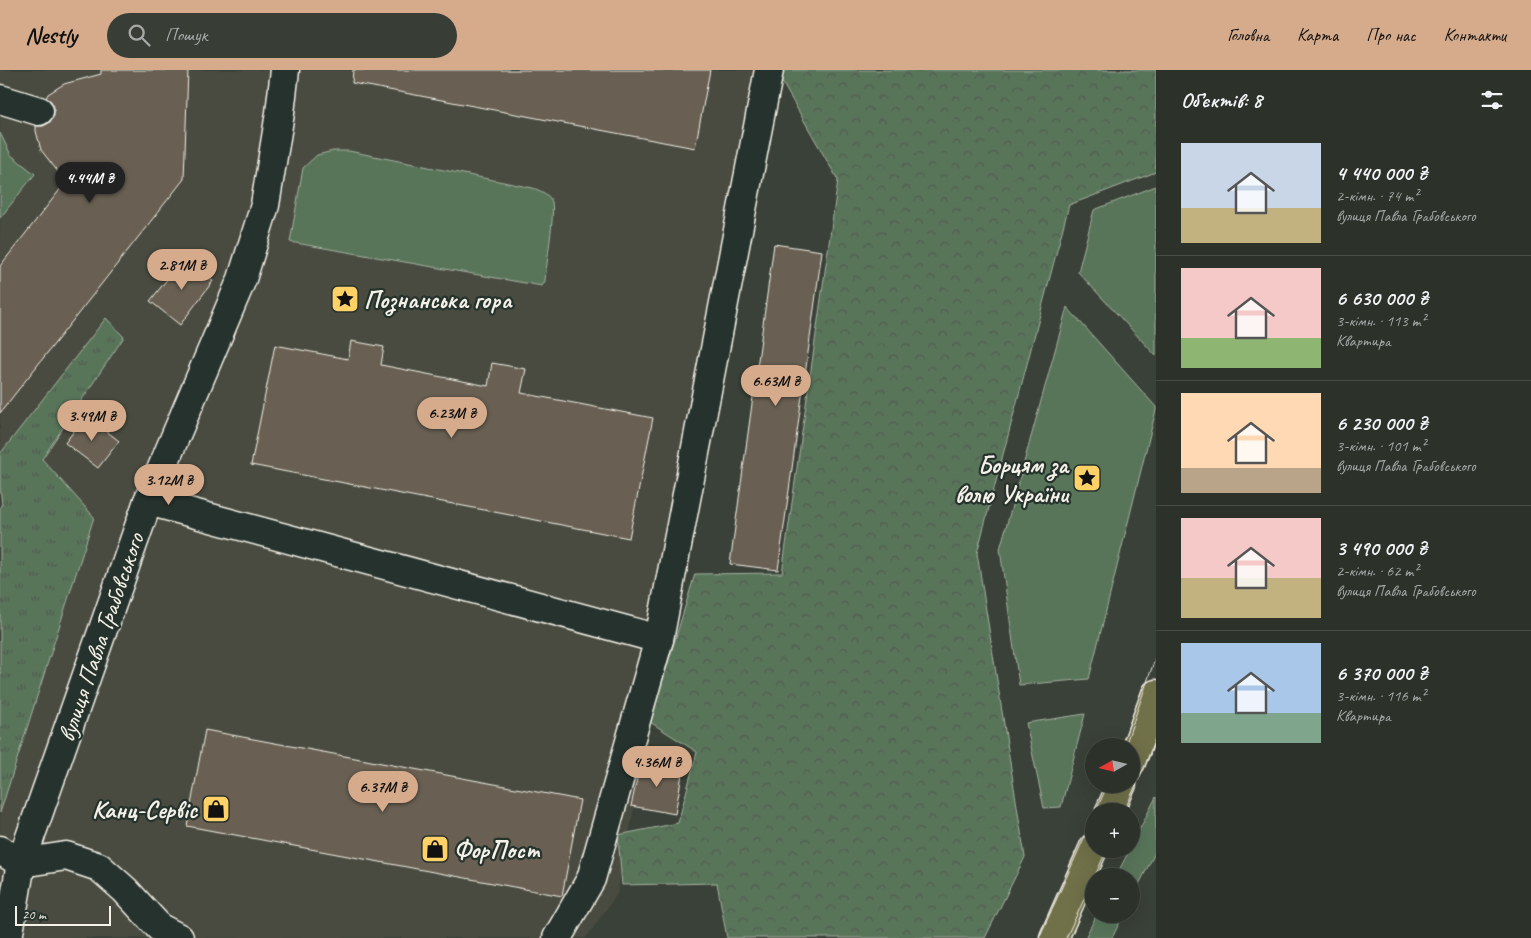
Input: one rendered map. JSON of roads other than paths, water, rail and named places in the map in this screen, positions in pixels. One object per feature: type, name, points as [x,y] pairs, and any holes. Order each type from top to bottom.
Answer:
[{"type":"main road","points":[[1140,738],[1156,694]]},
{"type":"main road","points":[[1054,938],[1089,858]]},
{"type":"street","name":"вулиця Павла Грабовського","points":[[8,938],[10,857],[148,501],[242,279],[265,205],[285,70]]},
{"type":"street","points":[[557,938],[591,879],[659,639],[769,70]]},
{"type":"street","points":[[0,99],[39,111]]},
{"type":"street","points":[[148,501],[659,639]]},
{"type":"street","points":[[10,857],[66,856],[99,867],[125,890],[160,928],[179,938]]},
{"type":"tram line","points":[[1128,738],[1156,656]]},
{"type":"tram line","points":[[1128,803],[1150,755],[1156,737]]},
{"type":"tram line","points":[[1100,803],[1104,793]]},
{"type":"tram line","points":[[1039,938],[1085,836]]},
{"type":"tram line","points":[[1099,868],[1103,858]]},
{"type":"tram line","points":[[1066,938],[1085,897]]},
{"type":"place","name":"Познанська гора","points":[[345,299]]},
{"type":"place","name":"Борцям за волю України","points":[[1087,478]]},
{"type":"place","name":"Канц-Сервіс","points":[[216,809]]},
{"type":"place","name":"ФорПост","points":[[435,849]]}]
